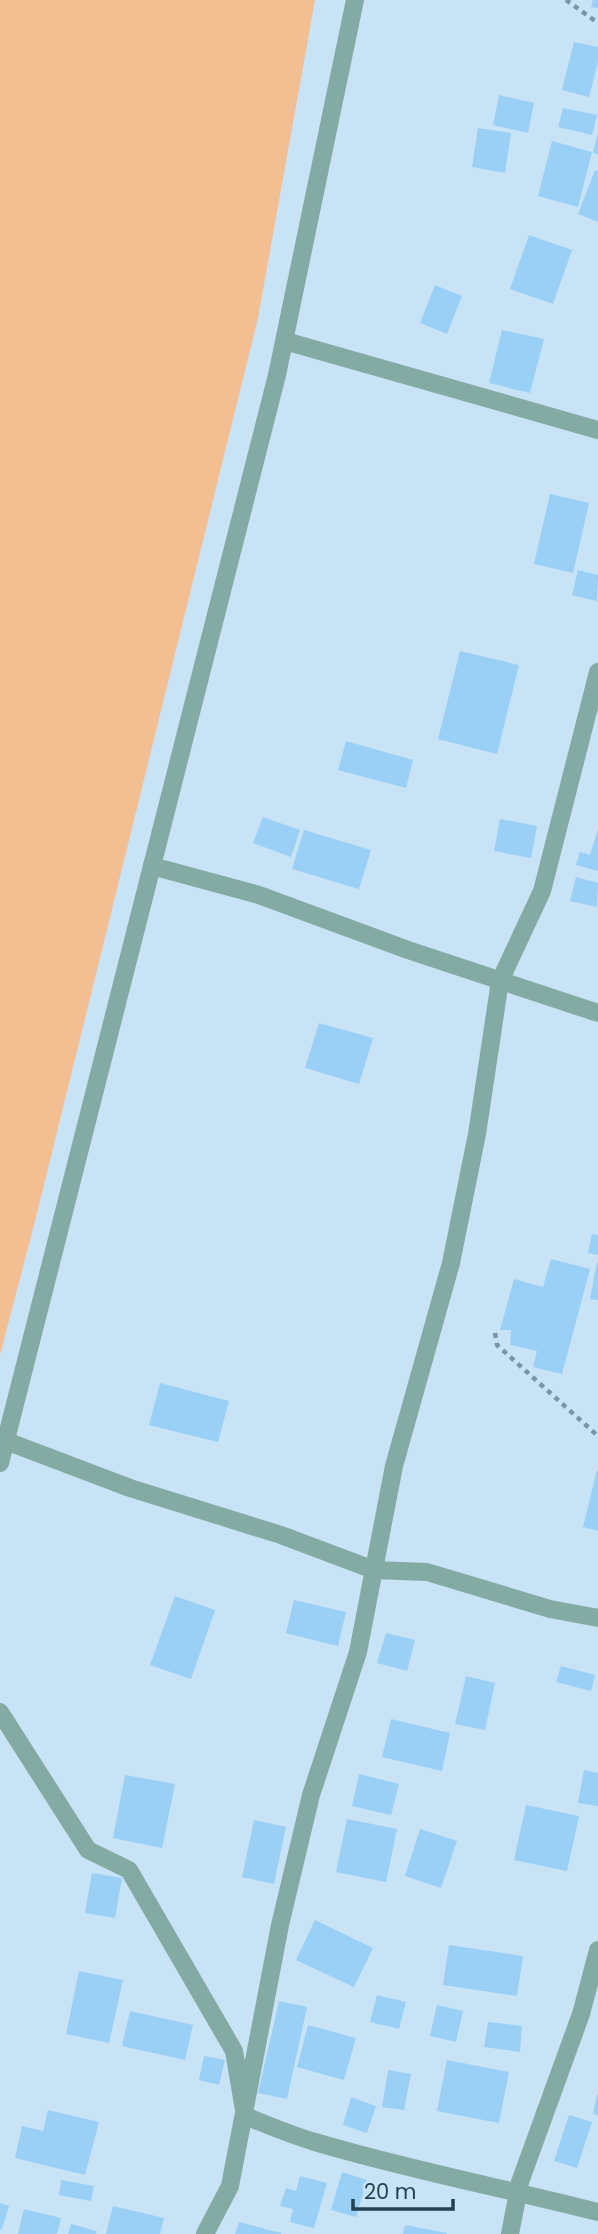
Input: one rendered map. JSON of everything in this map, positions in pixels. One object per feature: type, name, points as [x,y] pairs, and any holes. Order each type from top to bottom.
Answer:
[{"type":"street","points":[[0,1463],[285,341],[355,0]]},
{"type":"street","points":[[285,341],[598,430]]},
{"type":"street","points":[[205,2234],[230,2186],[280,1925],[312,1795],[358,1652],[394,1466],[451,1263],[477,1134],[500,981],[542,891],[598,673]]},
{"type":"street","points":[[152,866],[259,895],[598,1013]]},
{"type":"street","points":[[6,1441],[130,1488],[281,1535],[374,1570],[427,1572],[550,1609],[598,1618]]},
{"type":"street","points":[[0,1712],[88,1850],[129,1870],[234,2051],[244,2116]]},
{"type":"street","points":[[510,2234],[519,2192],[581,2014],[598,1950]]},
{"type":"street","points":[[244,2116],[313,2142],[446,2177],[598,2212]]},
{"type":"path","points":[[566,0],[598,23]]},
{"type":"path","points":[[495,1333],[497,1345],[598,1436]]},
{"type":"shaded area","points":[[0,0],[315,0],[258,318],[0,1355]]},
{"type":"building","points":[[593,0],[598,0],[598,8],[591,7]]},
{"type":"building","points":[[574,42],[598,47],[598,62],[589,97],[562,90]]},
{"type":"building","points":[[499,95],[534,103],[528,133],[493,125]]},
{"type":"building","points":[[563,108],[597,115],[592,135],[558,127]]},
{"type":"building","points":[[478,128],[511,133],[505,173],[472,167]]},
{"type":"building","points":[[598,136],[598,154],[593,153]]},
{"type":"building","points":[[552,141],[592,152],[578,207],[538,196]]},
{"type":"building","points":[[595,170],[598,171],[598,222],[578,214]]},
{"type":"building","points":[[529,235],[572,250],[553,304],[510,289]]},
{"type":"building","points":[[435,285],[462,296],[447,334],[420,323]]},
{"type":"building","points":[[502,330],[544,339],[530,393],[489,383]]},
{"type":"building","points":[[550,494],[589,503],[573,573],[534,564]]},
{"type":"building","points":[[578,570],[598,575],[597,601],[572,595]]},
{"type":"building","points":[[460,651],[519,665],[497,754],[438,739]]},
{"type":"building","points":[[346,741],[413,760],[406,788],[338,770]]},
{"type":"building","points":[[263,817],[300,830],[291,857],[253,843]]},
{"type":"building","points":[[500,819],[537,826],[531,858],[494,851]]},
{"type":"building","points":[[598,829],[598,871],[576,865],[580,852],[590,855]]},
{"type":"building","points":[[304,830],[371,850],[359,889],[292,869]]},
{"type":"building","points":[[576,877],[598,883],[597,907],[570,901]]},
{"type":"building","points":[[319,1023],[373,1038],[359,1084],[305,1068]]},
{"type":"building","points":[[592,1234],[598,1235],[598,1255],[588,1253]]},
{"type":"building","points":[[551,1259],[590,1269],[562,1374],[533,1367],[537,1351],[510,1345],[511,1330],[500,1330],[514,1279],[543,1287]]},
{"type":"building","points":[[598,1262],[598,1300],[590,1299]]},
{"type":"building","points":[[160,1383],[229,1401],[218,1442],[149,1425]]},
{"type":"building","points":[[598,1470],[598,1531],[583,1527]]},
{"type":"building","points":[[175,1596],[215,1610],[191,1679],[150,1665]]},
{"type":"building","points":[[294,1600],[346,1612],[338,1646],[286,1633]]},
{"type":"building","points":[[386,1633],[415,1640],[407,1671],[377,1663]]},
{"type":"building","points":[[561,1666],[595,1675],[591,1691],[556,1682]]},
{"type":"building","points":[[466,1676],[495,1683],[485,1730],[455,1724]]},
{"type":"building","points":[[391,1719],[450,1733],[442,1771],[382,1757]]},
{"type":"building","points":[[584,1770],[598,1773],[598,1806],[578,1803]]},
{"type":"building","points":[[359,1774],[399,1784],[391,1815],[352,1806]]},
{"type":"building","points":[[125,1775],[175,1784],[162,1848],[113,1838]]},
{"type":"building","points":[[526,1805],[579,1816],[567,1871],[514,1860]]},
{"type":"building","points":[[347,1819],[397,1829],[386,1882],[336,1872]]},
{"type":"building","points":[[254,1820],[286,1827],[274,1884],[242,1877]]},
{"type":"building","points":[[420,1829],[457,1841],[441,1888],[405,1876]]},
{"type":"building","points":[[92,1873],[122,1878],[115,1918],[85,1913]]},
{"type":"building","points":[[315,1920],[373,1948],[354,1987],[296,1960]]},
{"type":"building","points":[[449,1945],[523,1956],[517,1996],[443,1985]]},
{"type":"building","points":[[79,1971],[123,1980],[109,2043],[66,2034]]},
{"type":"building","points":[[377,1995],[406,2002],[399,2029],[370,2022]]},
{"type":"building","points":[[279,2001],[307,2007],[287,2099],[258,2093]]},
{"type":"building","points":[[437,2005],[463,2011],[456,2042],[430,2036]]},
{"type":"building","points":[[130,2011],[193,2025],[185,2060],[122,2046]]},
{"type":"building","points":[[488,2022],[522,2026],[520,2052],[484,2047]]},
{"type":"building","points":[[308,2025],[356,2038],[344,2080],[297,2067]]},
{"type":"building","points":[[204,2056],[225,2060],[219,2085],[199,2080]]},
{"type":"building","points":[[447,2060],[509,2072],[499,2123],[437,2111]]},
{"type":"building","points":[[388,2070],[411,2074],[404,2110],[382,2107]]},
{"type":"building","points":[[598,2094],[598,2115],[593,2114]]},
{"type":"building","points":[[351,2097],[376,2106],[367,2133],[343,2125]]},
{"type":"building","points":[[48,2110],[99,2122],[85,2175],[15,2158],[22,2126],[43,2131]]},
{"type":"building","points":[[569,2115],[592,2122],[577,2168],[554,2161]]},
{"type":"building","points":[[342,2172],[367,2180],[356,2217],[331,2210]]},
{"type":"building","points":[[300,2176],[327,2183],[314,2228],[290,2222],[293,2209],[280,2206],[286,2188],[296,2191]]},
{"type":"building","points":[[61,2180],[94,2186],[91,2201],[59,2195]]},
{"type":"building","points":[[0,2203],[9,2206],[2,2229],[0,2229]]},
{"type":"building","points":[[113,2206],[164,2218],[160,2234],[106,2234]]},
{"type":"building","points":[[24,2209],[61,2218],[57,2234],[18,2234]]},
{"type":"building","points":[[239,2222],[281,2233],[281,2234],[235,2234]]},
{"type":"building","points":[[71,2224],[97,2231],[96,2234],[68,2234]]},
{"type":"building","points":[[405,2225],[447,2233],[447,2234],[403,2234]]}]
